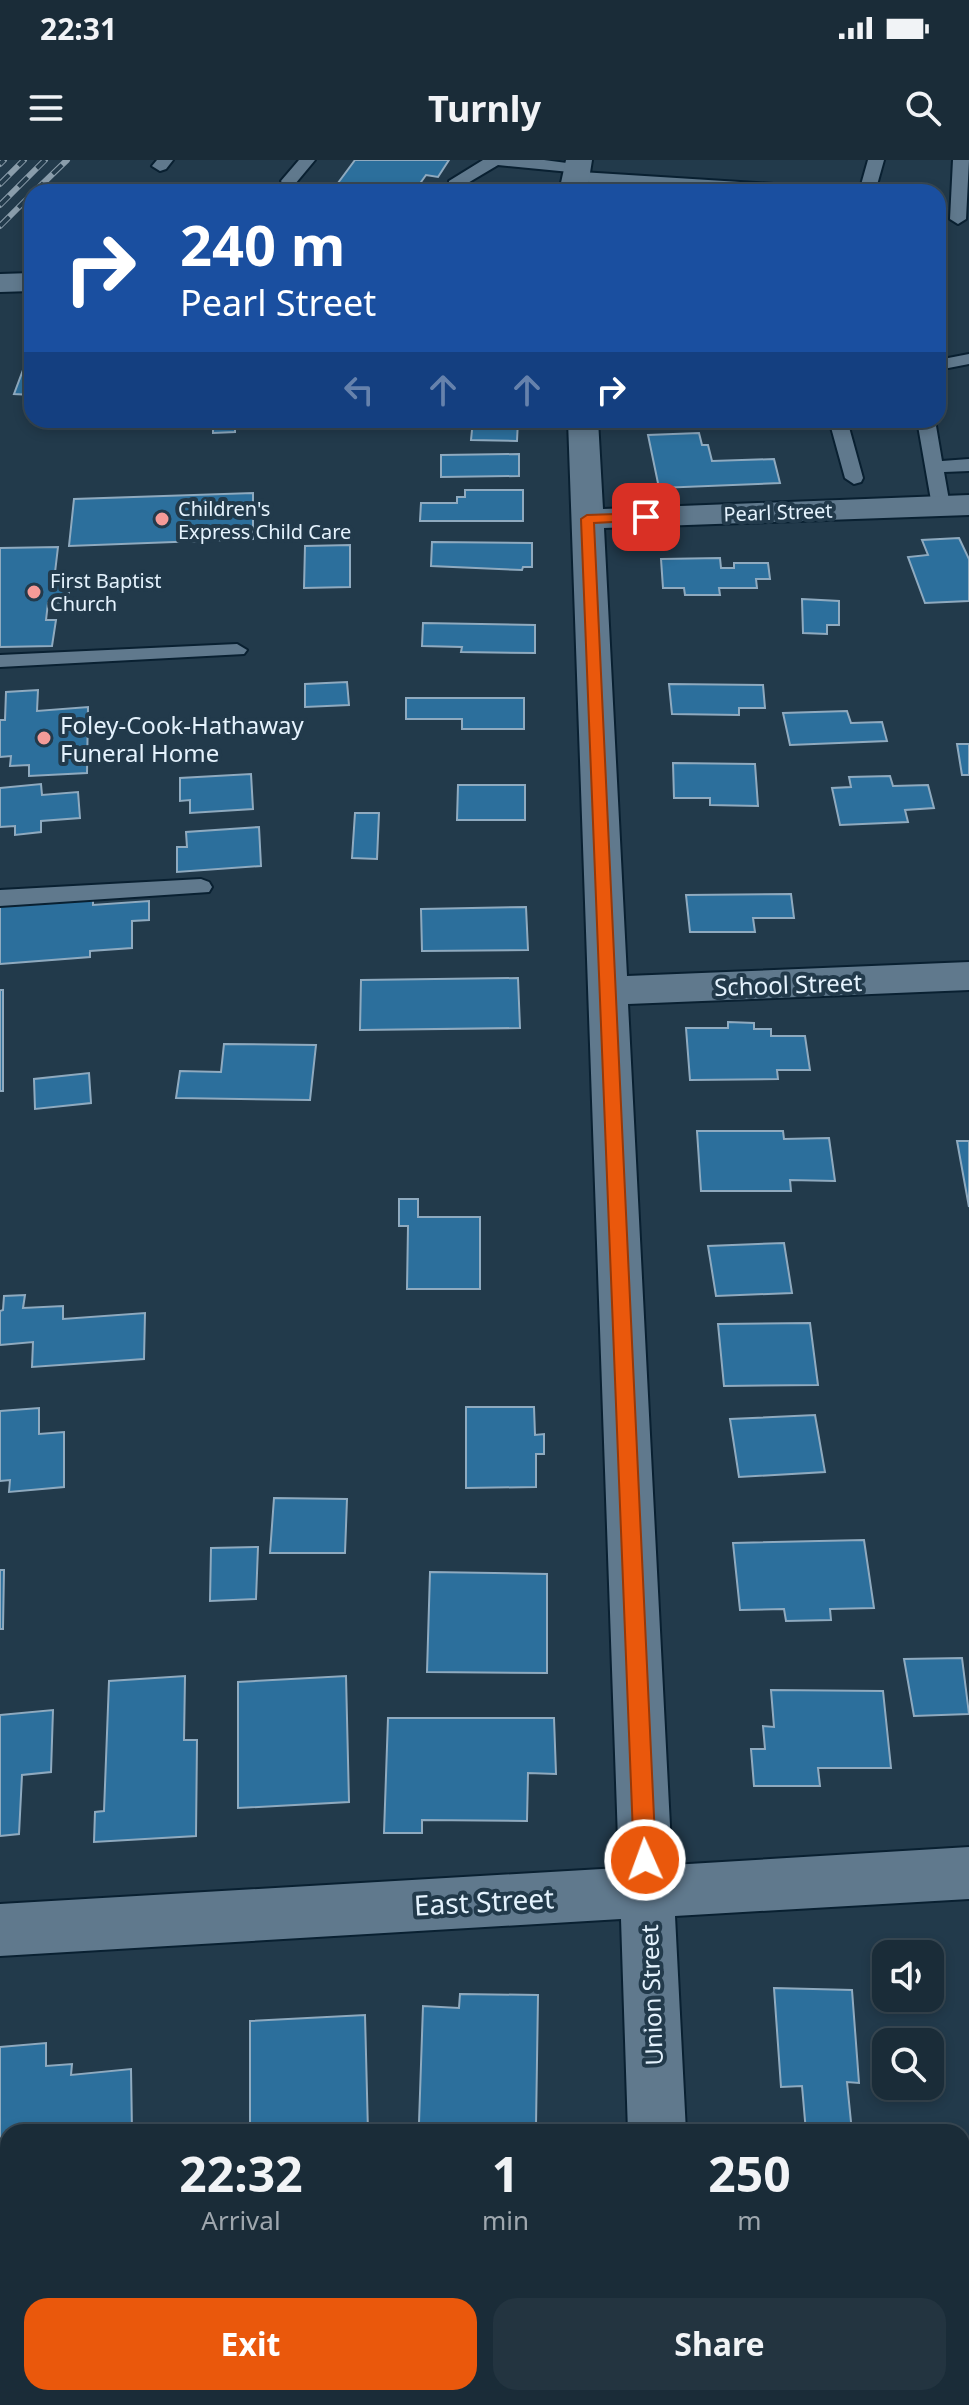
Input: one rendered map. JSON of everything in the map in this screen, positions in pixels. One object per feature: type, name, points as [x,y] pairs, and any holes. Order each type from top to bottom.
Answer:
[{"type":"street","points":[[0,283],[24,282]]},
{"type":"street","name":"Union Street","points":[[583,428],[657,2124]]},
{"type":"street","name":"Pearl Street","points":[[587,519],[955,506]]},
{"type":"street","name":"School Street","points":[[608,991],[969,976]]},
{"type":"street","name":"East Street","points":[[0,1930],[969,1873]]},
{"type":"lane","points":[[289,181],[307,160]]},
{"type":"lane","points":[[455,184],[496,160],[576,174],[712,184]]},
{"type":"lane","points":[[856,160],[876,161],[869,184]]},
{"type":"lane","points":[[958,219],[961,160]]},
{"type":"lane","points":[[946,363],[969,359]]},
{"type":"lane","points":[[840,428],[854,478]]},
{"type":"lane","points":[[927,428],[934,467],[955,506]]},
{"type":"lane","points":[[934,467],[969,465]]},
{"type":"lane","points":[[0,661],[237,650]]},
{"type":"lane","points":[[0,898],[201,887]]},
{"type":"building","points":[[355,160],[449,160],[438,177],[426,175],[420,184],[337,184]]},
{"type":"building","points":[[23,370],[24,370],[24,395],[14,394]]},
{"type":"building","points":[[213,428],[235,428],[235,432],[213,433]]},
{"type":"building","points":[[472,428],[518,428],[517,441],[471,440]]},
{"type":"building","points":[[699,433],[702,445],[708,445],[712,461],[774,459],[780,483],[659,488],[648,435]]},
{"type":"building","points":[[519,454],[519,476],[441,477],[441,455]]},
{"type":"building","points":[[465,490],[523,490],[523,521],[420,521],[421,503],[457,503],[457,497],[465,497]]},
{"type":"building","name":"Children's Express Child Care","points":[[253,493],[253,539],[69,546],[74,499]]},
{"type":"building","points":[[959,538],[969,559],[969,601],[925,603],[908,557],[928,555],[922,540]]},
{"type":"building","points":[[432,542],[532,543],[532,567],[523,567],[522,570],[431,566]]},
{"type":"building","points":[[350,545],[350,587],[304,588],[305,546]]},
{"type":"building","name":"First Baptist Church","points":[[58,547],[54,581],[70,581],[68,602],[48,603],[46,620],[56,620],[52,646],[0,647],[0,548]]},
{"type":"building","points":[[720,558],[721,568],[734,568],[734,563],[768,563],[770,579],[756,579],[757,588],[719,588],[720,595],[685,595],[684,588],[663,588],[661,559]]},
{"type":"building","points":[[802,599],[839,601],[839,625],[827,625],[827,634],[803,633]]},
{"type":"building","points":[[423,623],[535,625],[535,653],[461,652],[462,647],[422,646]]},
{"type":"building","points":[[347,682],[349,705],[305,707],[305,684]]},
{"type":"building","points":[[669,684],[763,685],[765,708],[739,708],[739,715],[672,714]]},
{"type":"building","name":"Foley-Cook-Hathaway Funeral Home","points":[[38,690],[37,711],[88,707],[87,773],[29,776],[29,765],[10,766],[11,756],[0,757],[0,720],[5,720],[6,692]]},
{"type":"building","points":[[406,698],[524,698],[524,729],[462,729],[462,719],[406,719]]},
{"type":"building","points":[[847,711],[851,723],[882,722],[887,741],[790,745],[783,713]]},
{"type":"building","points":[[957,744],[969,744],[969,775],[962,775]]},
{"type":"building","points":[[673,763],[755,764],[758,806],[710,805],[710,798],[674,798]]},
{"type":"building","points":[[251,774],[253,809],[190,813],[190,800],[180,801],[180,778]]},
{"type":"building","points":[[890,776],[893,786],[928,785],[934,808],[905,810],[908,822],[840,825],[832,788],[851,787],[849,777]]},
{"type":"building","points":[[41,784],[42,795],[78,792],[80,818],[41,821],[41,832],[15,835],[15,826],[0,827],[0,788]]},
{"type":"building","points":[[458,785],[525,785],[525,820],[457,820]]},
{"type":"building","points":[[355,813],[379,813],[377,859],[352,858]]},
{"type":"building","points":[[259,827],[261,866],[177,872],[177,847],[187,847],[186,832]]},
{"type":"building","points":[[791,894],[794,918],[753,918],[755,932],[690,932],[686,895]]},
{"type":"building","points":[[93,900],[93,905],[149,901],[149,920],[132,921],[132,948],[90,951],[90,957],[0,964],[0,906]]},
{"type":"building","points":[[526,907],[528,950],[422,951],[421,909]]},
{"type":"building","points":[[518,978],[520,1028],[360,1030],[361,980]]},
{"type":"building","points":[[0,990],[3,990],[3,1091],[0,1091]]},
{"type":"building","points":[[728,1022],[754,1023],[754,1029],[771,1029],[771,1036],[805,1036],[810,1070],[777,1070],[778,1079],[690,1080],[686,1028],[728,1028]]},
{"type":"building","points":[[224,1044],[316,1045],[310,1100],[176,1098],[180,1071],[221,1072]]},
{"type":"building","points":[[89,1073],[91,1103],[35,1109],[34,1079]]},
{"type":"building","points":[[697,1131],[783,1131],[784,1139],[829,1138],[835,1181],[790,1180],[791,1191],[701,1191]]},
{"type":"building","points":[[957,1141],[969,1141],[969,1207]]},
{"type":"building","points":[[399,1199],[418,1199],[418,1217],[480,1217],[480,1289],[407,1289],[408,1226],[399,1226]]},
{"type":"building","points":[[784,1243],[792,1293],[716,1296],[708,1246]]},
{"type":"building","points":[[25,1295],[23,1308],[63,1306],[63,1319],[145,1313],[144,1359],[32,1367],[33,1342],[0,1345],[0,1311],[3,1310],[4,1296]]},
{"type":"building","points":[[810,1323],[818,1385],[724,1386],[718,1324]]},
{"type":"building","points":[[466,1407],[534,1407],[535,1435],[544,1434],[544,1454],[536,1454],[536,1487],[466,1488]]},
{"type":"building","points":[[39,1408],[39,1434],[64,1432],[64,1487],[9,1492],[10,1480],[0,1481],[0,1411]]},
{"type":"building","points":[[815,1415],[825,1472],[739,1477],[730,1419]]},
{"type":"building","points":[[274,1498],[347,1499],[345,1553],[270,1553]]},
{"type":"building","points":[[864,1540],[874,1608],[830,1609],[831,1620],[786,1621],[784,1609],[740,1610],[733,1543]]},
{"type":"building","points":[[258,1547],[256,1599],[210,1601],[211,1548]]},
{"type":"building","points":[[0,1570],[4,1570],[3,1629],[0,1629]]},
{"type":"building","points":[[430,1572],[547,1574],[547,1673],[427,1672]]},
{"type":"building","points":[[962,1658],[969,1714],[914,1716],[904,1659]]},
{"type":"building","points":[[185,1676],[184,1740],[197,1740],[196,1836],[94,1842],[95,1812],[104,1811],[109,1681]]},
{"type":"building","points":[[346,1676],[349,1802],[238,1808],[238,1682]]},
{"type":"building","points":[[771,1690],[883,1691],[891,1768],[818,1768],[820,1786],[754,1786],[751,1749],[765,1749],[763,1726],[774,1727]]},
{"type":"building","points":[[53,1710],[51,1772],[22,1775],[19,1834],[0,1836],[0,1715]]},
{"type":"building","points":[[388,1718],[554,1718],[556,1774],[528,1773],[527,1821],[422,1820],[422,1833],[384,1833]]},
{"type":"building","points":[[774,1988],[852,1990],[859,2083],[847,2082],[851,2124],[805,2124],[802,2086],[781,2087]]},
{"type":"building","points":[[460,1994],[538,1995],[536,2124],[419,2123],[423,2006],[459,2008]]},
{"type":"building","points":[[365,2015],[368,2124],[250,2124],[250,2021]]},
{"type":"building","points":[[46,2043],[46,2066],[72,2064],[71,2075],[131,2069],[132,2124],[0,2124],[0,2047]]},
{"type":"railway","points":[[0,164],[4,160]]},
{"type":"railway","points":[[0,184],[24,160]]},
{"type":"railway","points":[[0,205],[45,160]]},
{"type":"railway","points":[[42,184],[67,160]]},
{"type":"railway","points":[[0,226],[24,202]]},
{"type":"place","name":"Children's Express Child Care","points":[[162,519]]},
{"type":"place","name":"First Baptist Church","points":[[34,592]]},
{"type":"place","name":"Foley-Cook-Hathaway Funeral Home","points":[[44,738]]},
{"type":"route","points":[[645,1860],[587,519],[646,517]]}]
